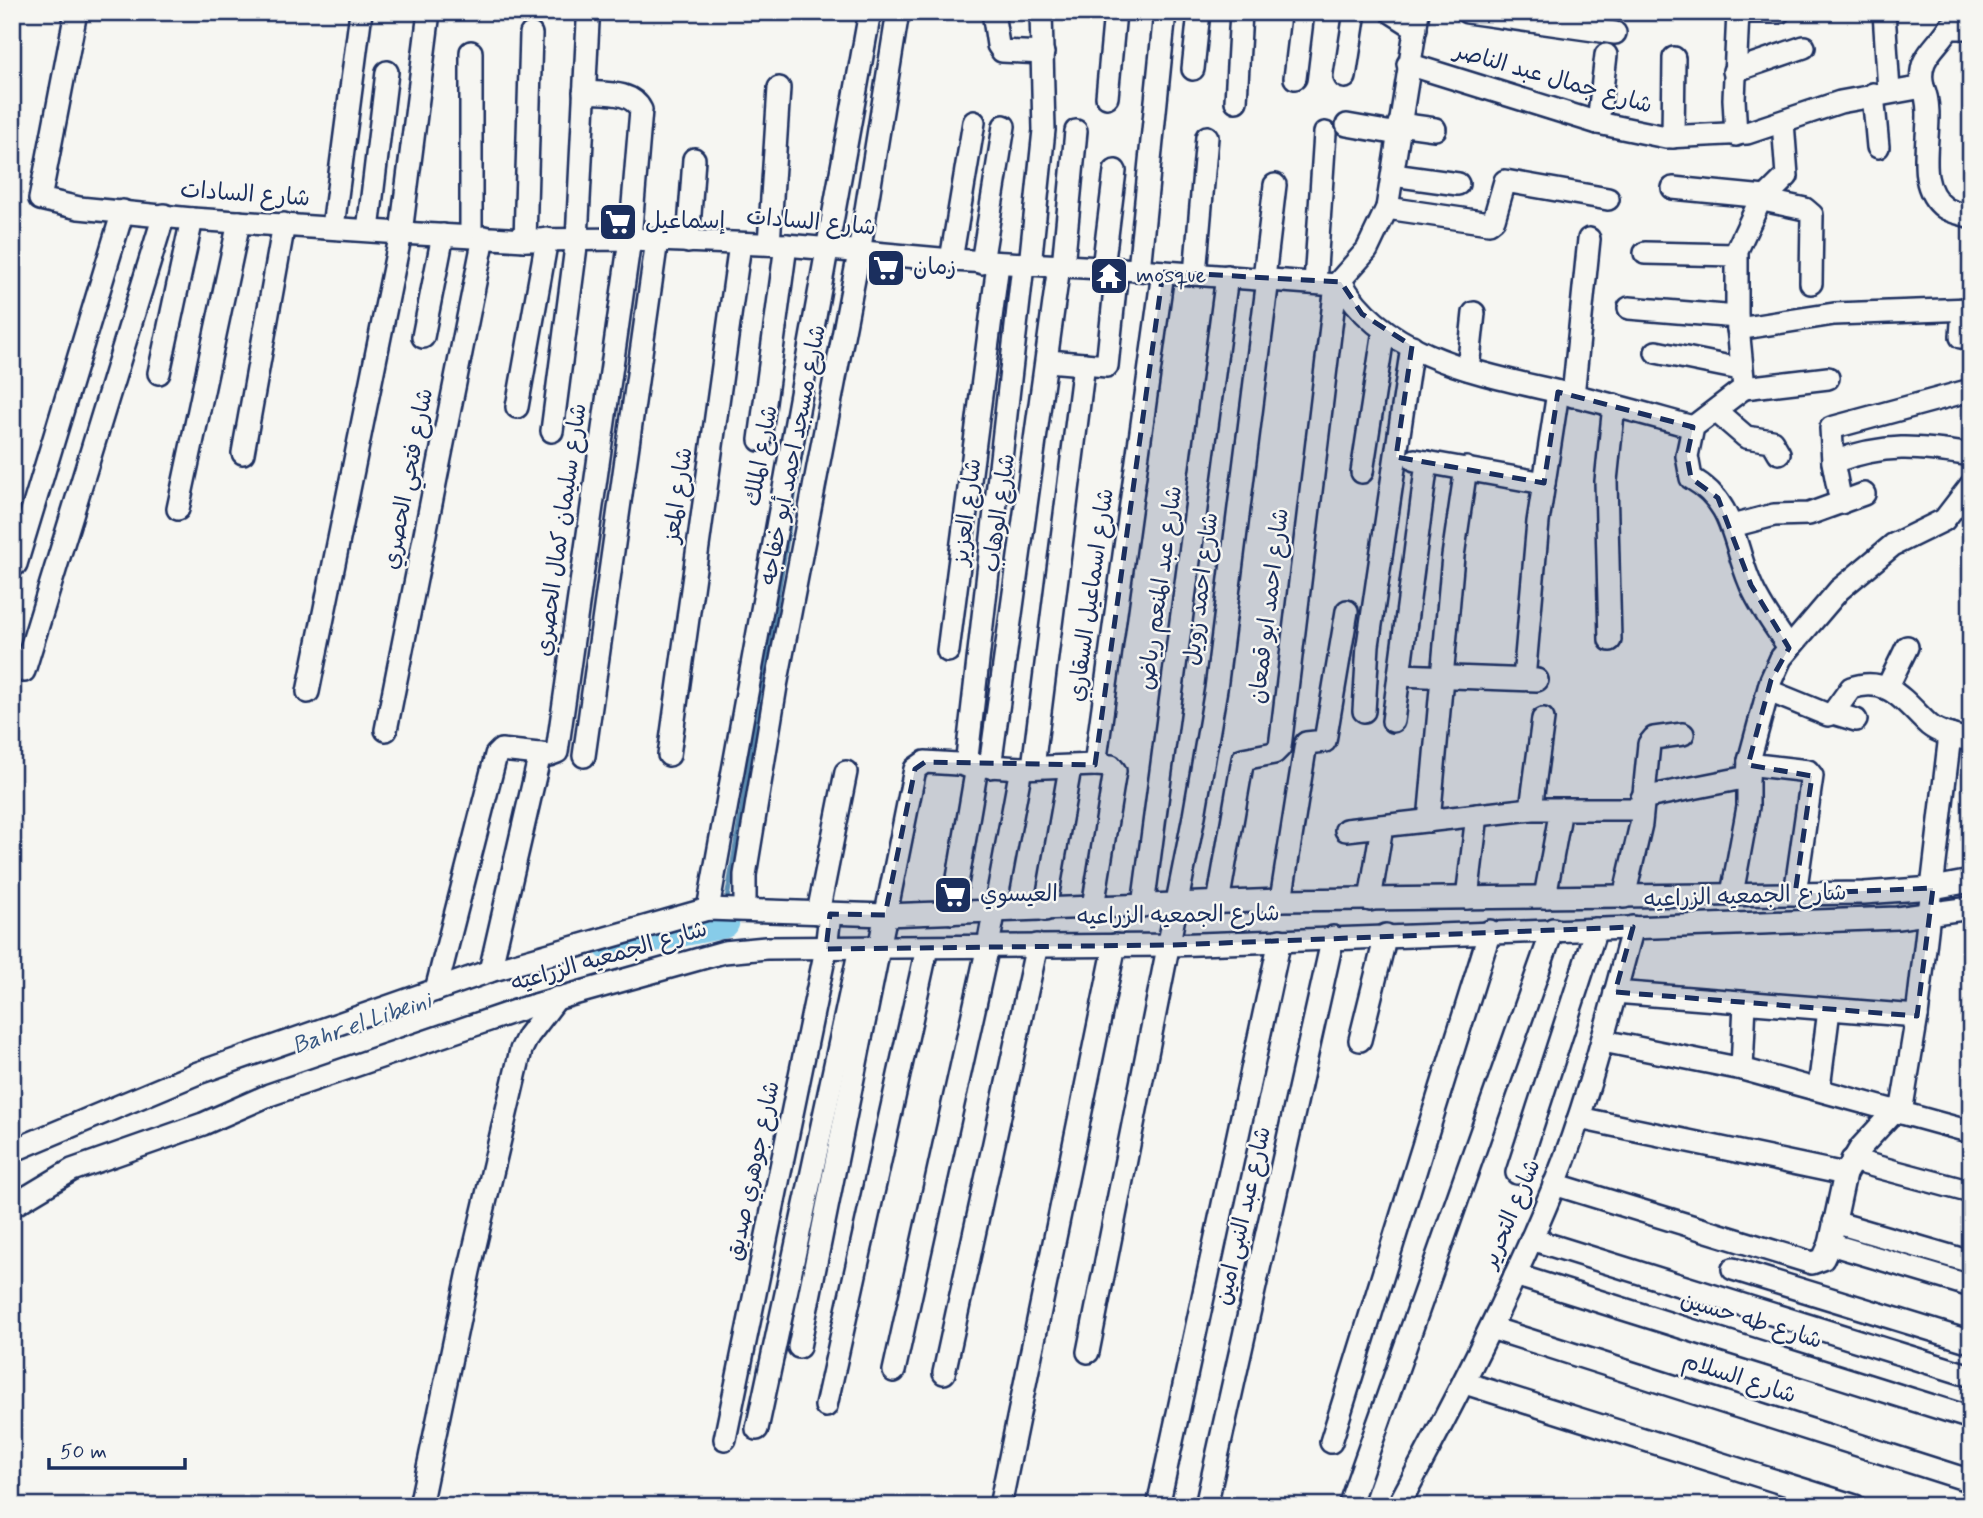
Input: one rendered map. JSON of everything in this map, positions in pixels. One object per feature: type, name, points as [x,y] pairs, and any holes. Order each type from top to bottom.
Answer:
[{"type":"street","name":"شارع السادات","points":[[76,12],[40,199],[79,208],[192,219],[525,240],[630,239],[778,245],[990,263],[1139,270],[1330,284]]},
{"type":"street","points":[[332,227],[361,12]]},
{"type":"street","points":[[308,692],[401,233],[429,12]]},
{"type":"street","name":"شارع الملك","points":[[708,909],[842,250],[870,12]]},
{"type":"street","name":"شارع مسجد احمد أبو خفاجه","points":[[745,908],[745,875],[842,250],[898,12]]},
{"type":"street","points":[[993,12],[998,45],[1002,51],[1044,53]]},
{"type":"street","name":"شارع العزيز","points":[[952,913],[978,766],[1027,265],[1044,130],[1041,12]]},
{"type":"street","points":[[1107,97],[1115,12]]},
{"type":"street","points":[[1139,270],[1165,12]]},
{"type":"street","points":[[1193,69],[1199,12]]},
{"type":"street","points":[[1236,101],[1241,12]]},
{"type":"street","points":[[1295,78],[1303,12]]},
{"type":"street","points":[[1345,77],[1355,12]]},
{"type":"street","points":[[1330,284],[1367,250],[1387,208],[1417,20],[1391,12]]},
{"type":"street","points":[[1467,12],[1615,33]]},
{"type":"street","points":[[1736,135],[1734,71],[1737,12],[1779,12]]},
{"type":"street","points":[[1878,147],[1884,12]]},
{"type":"street","points":[[552,431],[577,239],[588,22]]},
{"type":"street","points":[[1971,28],[1949,28],[1942,41],[1924,57],[1922,63],[1923,87],[1928,100],[1930,120],[1926,180],[1933,195],[1944,208],[1971,217]]},
{"type":"street","points":[[525,240],[531,34]]},
{"type":"street","points":[[1734,71],[1804,47]]},
{"type":"street","name":"شارع فتحي الحصري","points":[[386,730],[477,237],[471,52]]},
{"type":"street","points":[[1598,123],[1606,55]]},
{"type":"street","points":[[1673,137],[1674,58]]},
{"type":"street","name":"شارع جمال عبد الناصر","points":[[1408,64],[1598,123],[1656,136],[1673,137],[1736,135],[1881,92],[1923,87]]},
{"type":"street","points":[[368,230],[387,72]]},
{"type":"street","points":[[760,440],[778,245],[779,88]]},
{"type":"street","points":[[584,92],[627,96],[636,102],[640,110],[630,239]]},
{"type":"street","points":[[951,260],[974,122]]},
{"type":"street","points":[[1783,122],[1787,176],[1764,198],[1737,255],[1737,323],[1742,378],[1717,412],[1693,427],[1687,456],[1691,478],[1710,489],[1718,498],[1732,526],[1751,585],[1788,648]]},
{"type":"street","points":[[1347,125],[1435,129]]},
{"type":"street","points":[[948,651],[1004,126]]},
{"type":"street","name":"شارع الوهاب","points":[[978,766],[1048,360],[1076,131]]},
{"type":"street","points":[[1325,132],[1330,284],[1362,314],[1412,346],[1468,369],[1693,427]]},
{"type":"street","points":[[1195,274],[1207,136]]},
{"type":"street","points":[[688,242],[694,159]]},
{"type":"street","points":[[1048,360],[1107,366],[1115,171]]},
{"type":"street","points":[[1393,175],[1458,184]]},
{"type":"street","points":[[1387,208],[1489,223],[1494,219],[1505,181],[1608,199]]},
{"type":"street","name":"شارع احمد زويل","points":[[1088,1352],[1171,945],[1176,904],[1216,689],[1275,185]]},
{"type":"street","points":[[1673,188],[1764,198],[1805,209],[1812,215],[1811,283]]},
{"type":"street","points":[[16,564],[123,211]]},
{"type":"street","points":[[24,671],[164,215]]},
{"type":"street","points":[[159,373],[192,219]]},
{"type":"street","points":[[178,509],[239,222]]},
{"type":"street","points":[[243,453],[284,224]]},
{"type":"street","points":[[423,337],[443,235]]},
{"type":"street","points":[[517,407],[547,239]]},
{"type":"street","name":"شارع سليمان كمال الحصري","points":[[540,754],[557,752],[630,239]]},
{"type":"street","points":[[1399,674],[1530,679],[1544,483],[1565,394],[1588,239]]},
{"type":"street","points":[[584,756],[657,240]]},
{"type":"street","name":"شارع المعز","points":[[668,755],[740,243]]},
{"type":"street","points":[[1645,253],[1737,255]]},
{"type":"street","name":"شارع اسماعيل السقاري","points":[[1095,765],[1163,272]]},
{"type":"street","name":"شارع عبد المنعم رياض","points":[[1143,906],[1227,276]]},
{"type":"street","name":"شارع احمد ابو قمعان","points":[[1218,903],[1243,759],[1274,753],[1280,747],[1330,284]]},
{"type":"street","points":[[1629,308],[1737,323],[1834,314],[1967,309],[1961,337]]},
{"type":"street","points":[[1468,369],[1474,313]]},
{"type":"street","points":[[1362,471],[1384,330]]},
{"type":"street","points":[[1364,711],[1368,645],[1412,346]]},
{"type":"street","points":[[1656,352],[1742,378],[1828,378]]},
{"type":"street","points":[[894,1371],[1027,768],[1084,364]]},
{"type":"street","points":[[1841,503],[1830,431],[1834,427],[1971,390]]},
{"type":"street","points":[[1610,640],[1606,481],[1614,405]]},
{"type":"street","points":[[1717,412],[1746,437],[1772,441],[1779,453]]},
{"type":"street","points":[[1833,461],[1865,450],[1891,446],[1921,447],[1971,455]]},
{"type":"street","points":[[1396,457],[1544,483]]},
{"type":"street","points":[[1393,721],[1427,462]]},
{"type":"street","points":[[1429,821],[1453,556],[1466,468]]},
{"type":"street","points":[[1732,894],[1748,807],[1748,769],[1775,668],[1788,648],[1839,590],[1893,545],[1944,520],[1971,485]]},
{"type":"street","points":[[1732,526],[1774,514],[1809,514],[1864,494]]},
{"type":"street","points":[[1281,900],[1306,743],[1325,741],[1347,611]]},
{"type":"street","points":[[1887,688],[1907,647]]},
{"type":"street","points":[[1555,1185],[1812,1263],[1823,1259],[1849,1167],[1899,1111],[1917,1016],[1933,888],[1960,738],[1931,727],[1907,700],[1875,684],[1851,688],[1833,713]]},
{"type":"street","points":[[1769,691],[1826,715],[1833,713],[1856,720]]},
{"type":"street","points":[[1531,809],[1543,719]]},
{"type":"street","points":[[1623,897],[1641,824],[1651,741],[1683,734]]},
{"type":"street","points":[[436,990],[499,751],[540,754],[490,971]]},
{"type":"street","points":[[757,1429],[870,948],[885,915],[915,769],[925,762],[1027,768],[1111,766],[1115,771],[1093,907]]},
{"type":"street","points":[[1346,830],[1531,809],[1642,803],[1756,765],[1808,771],[1812,776],[1795,894]]},
{"type":"street","points":[[1045,910],[1070,768]]},
{"type":"street","name":"شارع جوهري صديق","points":[[725,1439],[826,949],[824,913],[846,772]]},
{"type":"street","points":[[1545,897],[1560,808]]},
{"type":"street","points":[[1466,898],[1477,815]]},
{"type":"street","points":[[1370,900],[1382,826]]},
{"type":"street","name":"شارع الجمعيه الزراعيه","points":[[12,1151],[198,1073],[490,971],[531,957],[708,909],[745,908],[885,915],[1281,900],[1795,894],[1933,888],[1971,881]]},
{"type":"street","name":"شارع الجمعيه الزراعيه","points":[[12,1206],[72,1170],[204,1124],[269,1094],[557,999],[724,952],[766,948],[1171,945],[1929,916],[1971,908]]},
{"type":"street","points":[[766,948],[768,909]]},
{"type":"street","name":"شارع التحرير","points":[[1398,1506],[1492,1328],[1555,1185],[1603,1041],[1633,927]]},
{"type":"street","points":[[1349,1506],[1553,929]]},
{"type":"street","points":[[1517,1173],[1596,929]]},
{"type":"street","points":[[1331,1442],[1490,931]]},
{"type":"street","points":[[1360,1040],[1386,936]]},
{"type":"street","name":"شارع عبد النبى امين","points":[[1206,1506],[1333,937]]},
{"type":"street","points":[[1158,1506],[1280,940]]},
{"type":"street","points":[[944,1373],[1037,945]]},
{"type":"street","points":[[1000,1506],[1115,945]]},
{"type":"street","points":[[799,1347],[870,948]]},
{"type":"street","points":[[826,1406],[927,948]]},
{"type":"street","points":[[1615,992],[1917,1016]]},
{"type":"street","points":[[420,1506],[469,1271],[521,1050],[527,1036],[557,999]]},
{"type":"street","points":[[1742,1069],[1745,1003]]},
{"type":"street","points":[[1819,1088],[1829,1010]]},
{"type":"street","points":[[1603,1041],[1742,1069],[1819,1088],[1971,1132]]},
{"type":"street","points":[[1579,1118],[1971,1192]]},
{"type":"street","points":[[1834,1223],[1971,1262]]},
{"type":"street","points":[[1531,1238],[1971,1376]]},
{"type":"street","points":[[1829,1244],[1971,1286]]},
{"type":"street","points":[[1733,1269],[1971,1342]]},
{"type":"street","name":"شارع طه حسين","points":[[1515,1275],[1971,1418]]},
{"type":"street","name":"شارع السلام","points":[[1492,1328],[1971,1481]]},
{"type":"street","points":[[1465,1383],[1855,1506]]},
{"type":"highlighted area","points":[[1163,272],[1341,282],[1362,314],[1412,346],[1396,457],[1544,483],[1558,392],[1693,427],[1687,456],[1691,478],[1718,498],[1751,585],[1789,648],[1771,680],[1748,765],[1812,776],[1795,894],[1933,888],[1917,1016],[1615,992],[1633,927],[1171,945],[826,949],[830,914],[885,915],[915,769],[925,762],[1095,765]]},
{"type":"waterway","points":[[726,905],[803,442]]},
{"type":"waterway","name":"Bahr el Libeini","points":[[609,944],[723,922]]},
{"type":"place","name":"إسماعيل","points":[[618,222]]},
{"type":"place","name":"زمان","points":[[886,268]]},
{"type":"place","name":"mosque","points":[[1109,276]]},
{"type":"place","name":"العيسوي","points":[[953,895]]}]
